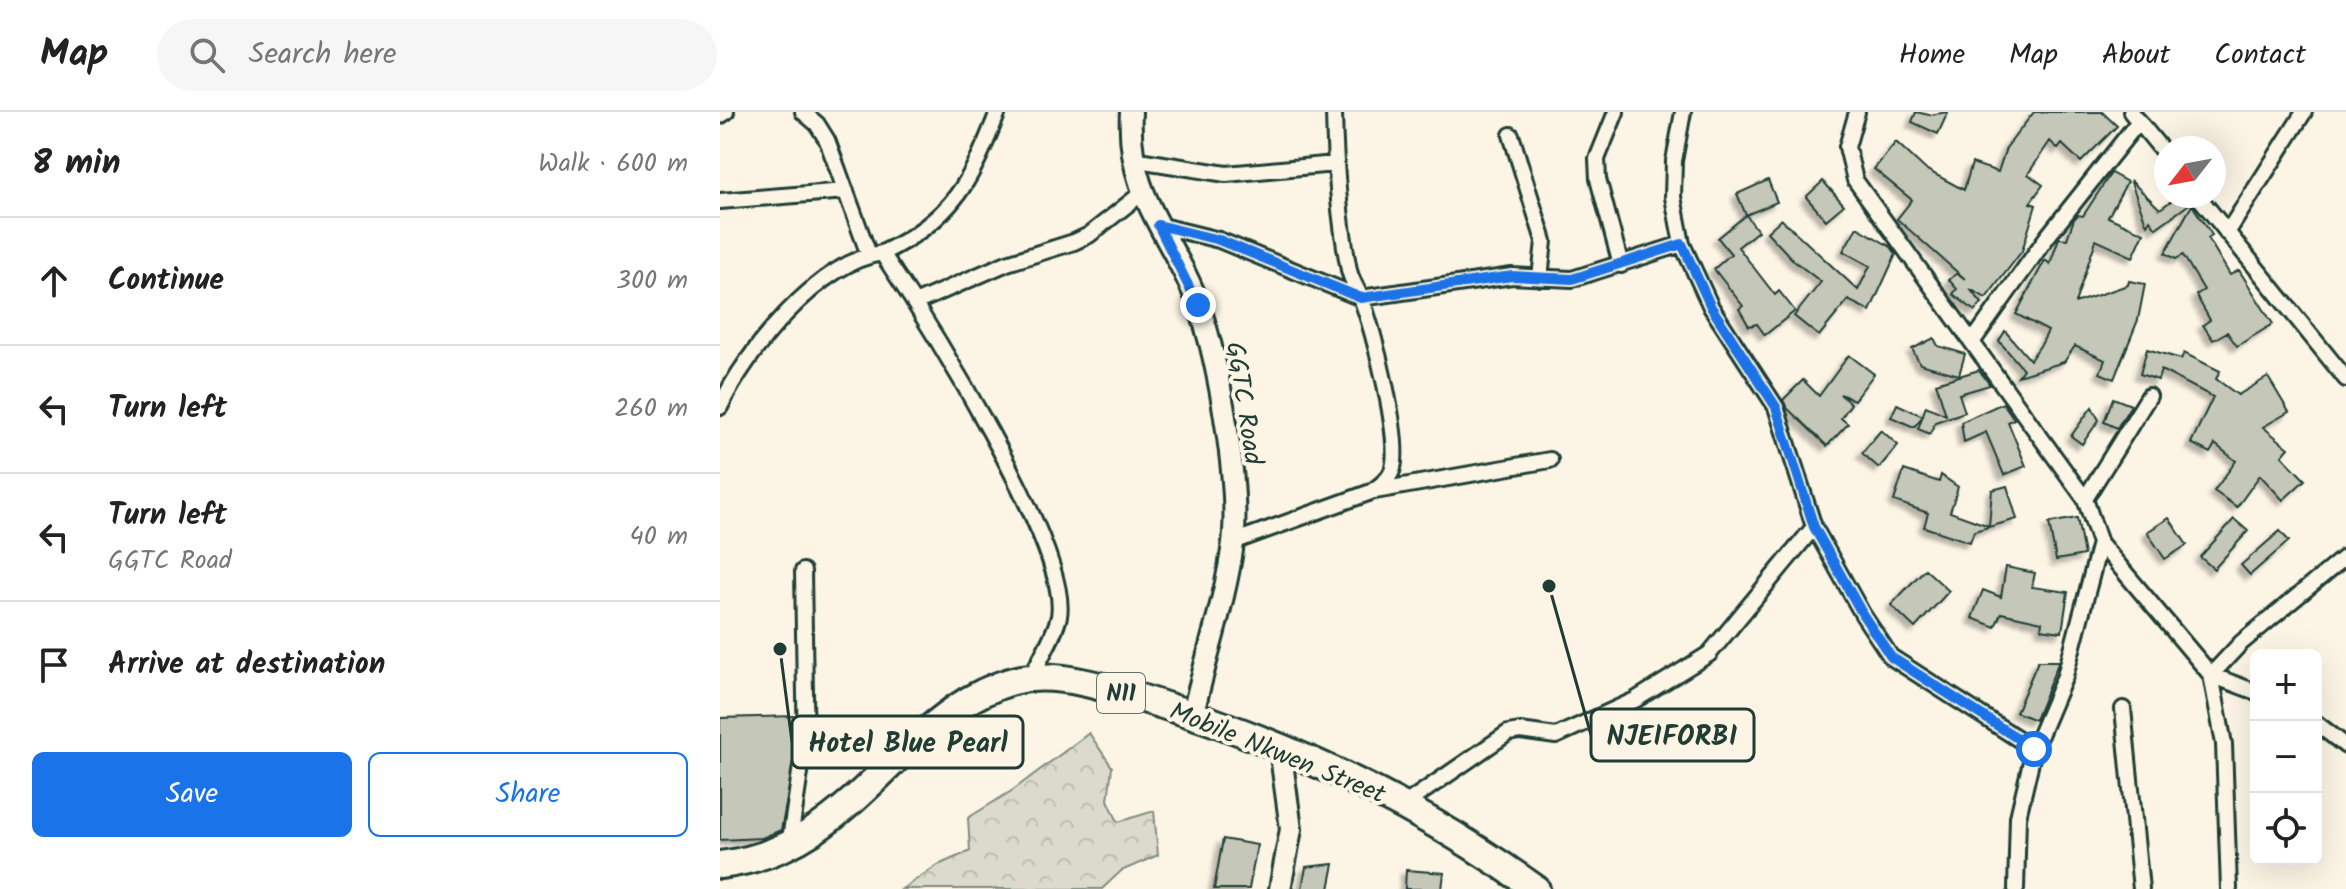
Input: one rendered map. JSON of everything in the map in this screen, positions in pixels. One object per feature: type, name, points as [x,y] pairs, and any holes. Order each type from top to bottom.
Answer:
[{"type":"highway","name":"Mobile Nkwen Street","points":[[720,865],[789,846],[848,807],[968,701],[1002,684],[1031,678],[1096,685],[1193,714],[1280,748],[1405,804],[1503,877],[1536,889]]},
{"type":"street","points":[[720,116],[726,112]]},
{"type":"street","points":[[803,112],[817,124],[827,140],[846,191],[876,254],[915,303],[968,390],[1050,559],[1059,616],[1031,678]]},
{"type":"street","points":[[720,407],[730,385],[778,323],[823,281],[912,238],[940,218],[963,191],[998,112]]},
{"type":"street","name":"GGTC Road","points":[[1131,112],[1132,159],[1142,193],[1198,305],[1211,343],[1232,484],[1233,542],[1193,714]]},
{"type":"street","points":[[1334,112],[1335,164],[1350,276],[1361,298],[1393,425],[1396,452],[1393,470],[1385,482],[1371,492]]},
{"type":"street","points":[[1616,112],[1597,159],[1598,179],[1621,265]]},
{"type":"street","points":[[1683,112],[1673,197],[1682,244],[1711,307],[1776,407],[1814,527],[1863,615],[1891,657],[2034,749]]},
{"type":"street","points":[[1857,112],[1847,147],[1855,180],[2085,499],[2100,543],[2211,675],[2250,690]]},
{"type":"street","points":[[2227,233],[2304,112]]},
{"type":"street","points":[[1973,341],[2135,117],[2154,140]]},
{"type":"street","points":[[1511,135],[1544,241],[1540,278]]},
{"type":"street","points":[[1132,159],[1226,174],[1335,164]]},
{"type":"street","points":[[720,201],[846,191]]},
{"type":"street","points":[[915,303],[1007,263],[1089,235],[1142,193]]},
{"type":"street","points":[[2207,208],[2273,285],[2346,379]]},
{"type":"street","points":[[1158,225],[1219,240],[1361,298],[1512,276],[1572,279],[1682,244]]},
{"type":"street","points":[[2085,499],[2149,396]]},
{"type":"street","points":[[1233,542],[1371,492],[1550,460]]},
{"type":"street","points":[[1405,804],[1508,733],[1520,731],[1556,736],[1635,700],[1709,654],[1814,527]]},
{"type":"street","points":[[2016,889],[2018,817],[2034,749],[2065,676],[2100,543]]},
{"type":"street","points":[[2211,675],[2241,643],[2346,556]]},
{"type":"street","points":[[789,846],[801,766],[806,756],[803,571]]},
{"type":"street","points":[[2211,675],[2224,744],[2229,889]]},
{"type":"street","points":[[2123,709],[2141,889]]},
{"type":"street","points":[[2322,728],[2346,746]]},
{"type":"street","points":[[1280,748],[1291,829],[1280,889]]},
{"type":"green space","points":[[1089,733],[1112,767],[1108,800],[1118,822],[1154,811],[1158,855],[1121,871],[1102,889],[902,889],[938,865],[970,851],[968,818],[1013,790]]},
{"type":"building","points":[[1916,112],[1929,115],[1948,112],[1938,134],[1912,122]]},
{"type":"building","points":[[2034,112],[2102,112],[2117,126],[2081,162],[2062,144],[2058,149],[2050,141],[2028,174],[2043,185],[2030,203],[2036,205],[2022,251],[1986,298],[1970,289],[1982,303],[1975,311],[1953,294],[1957,289],[1949,280],[1957,273],[1965,279],[1897,219],[1912,200],[1874,169],[1896,142],[1925,169],[1964,190],[1972,163],[1998,172],[2006,148]]},
{"type":"building","points":[[2111,173],[2127,182],[2108,217],[2144,233],[2133,257],[2096,240],[2075,303],[2128,285],[2129,281],[2145,284],[2138,320],[2114,379],[2100,373],[2105,360],[2075,346],[2064,362],[2018,376],[2023,369],[1999,341],[2005,331],[2030,360],[2042,343],[2048,331],[2016,314],[2045,260],[2050,264],[2059,238],[2067,239],[2074,219],[2078,215],[2083,216]]},
{"type":"building","points":[[1768,180],[1777,202],[1746,215],[1737,194]]},
{"type":"building","points":[[2130,180],[2154,203],[2154,208],[2184,208],[2156,228],[2150,220],[2147,225]]},
{"type":"building","points":[[1823,181],[1844,205],[1826,220],[1806,197]]},
{"type":"building","points":[[2190,208],[2194,208],[2212,235],[2208,238],[2230,275],[2239,270],[2273,324],[2237,346],[2227,332],[2213,340],[2203,325],[2210,320],[2196,295],[2204,290],[2183,255],[2176,259],[2165,253]]},
{"type":"building","points":[[1746,215],[1758,231],[1738,247],[1775,295],[1779,291],[1795,311],[1765,335],[1757,324],[1749,326],[1739,309],[1743,306],[1714,269],[1731,254],[1718,238]]},
{"type":"building","points":[[1781,219],[1858,290],[1870,266],[1843,251],[1857,227],[1891,247],[1896,254],[1870,311],[1848,300],[1819,336],[1794,316],[1821,282],[1794,261],[1767,232]]},
{"type":"building","points":[[1934,338],[1938,346],[1965,354],[1959,375],[1920,364],[1912,349]]},
{"type":"building","points":[[2147,349],[2181,359],[2184,353],[2220,371],[2216,379],[2238,395],[2268,377],[2289,412],[2263,427],[2289,448],[2282,456],[2305,480],[2283,500],[2260,475],[2237,507],[2214,491],[2236,461],[2215,444],[2210,453],[2191,443],[2213,397],[2161,370],[2158,380],[2140,374]]},
{"type":"building","points":[[1849,355],[1874,374],[1854,400],[1840,394],[1851,404],[1841,418],[1848,424],[1827,446],[1787,408],[1783,400],[1803,380],[1819,396]]},
{"type":"building","points":[[1979,370],[1990,385],[1959,394],[1965,412],[1935,422],[1930,434],[1918,429],[1926,406],[1946,415],[1936,383]]},
{"type":"building","points":[[2113,398],[2131,405],[2117,428],[2104,422]]},
{"type":"building","points":[[2003,403],[2014,419],[2008,422],[2026,466],[2004,475],[1986,432],[1964,442],[1961,422]]},
{"type":"building","points":[[1897,404],[1923,416],[1914,427],[1891,417]]},
{"type":"building","points":[[2092,407],[2099,420],[2082,444],[2071,436]]},
{"type":"building","points":[[1881,430],[1898,445],[1879,468],[1862,453]]},
{"type":"building","points":[[1904,470],[1939,482],[1941,475],[1958,487],[1950,512],[1989,526],[1992,490],[2007,486],[2017,519],[1974,531],[1970,542],[1924,527],[1928,513],[1894,501]]},
{"type":"building","points":[[2077,518],[2084,555],[2056,560],[2049,523]]},
{"type":"building","points":[[2169,518],[2187,545],[2165,559],[2147,532]]},
{"type":"building","points":[[2234,519],[2248,531],[2214,569],[2200,557]]},
{"type":"building","points":[[2280,531],[2289,541],[2250,575],[2241,565]]},
{"type":"building","points":[[2006,567],[2035,573],[2032,587],[2068,592],[2062,632],[2041,629],[2042,622],[2001,613],[1995,627],[1972,618],[1983,590],[2001,597]]},
{"type":"building","points":[[1925,569],[1949,591],[1915,628],[1891,605]]},
{"type":"building","points":[[2038,661],[2059,661],[2035,720],[2016,712]]},
{"type":"building","points":[[795,716],[796,754],[781,830],[762,838],[720,840],[720,718]]},
{"type":"building","points":[[1223,839],[1257,845],[1249,889],[1214,889]]},
{"type":"building","points":[[1334,864],[1329,889],[1302,889],[1306,867]]},
{"type":"building","points":[[1406,870],[1444,873],[1442,889],[1405,889]]},
{"type":"place","name":"NJEIFORBI","points":[[1549,586]]},
{"type":"place","name":"Hotel Blue Pearl","points":[[780,649]]},
{"type":"route","points":[[1198,305],[1158,225],[1219,240],[1361,298],[1512,276],[1572,279],[1682,244],[1711,307],[1776,407],[1814,527],[1863,615],[1891,657],[2034,749]]}]
